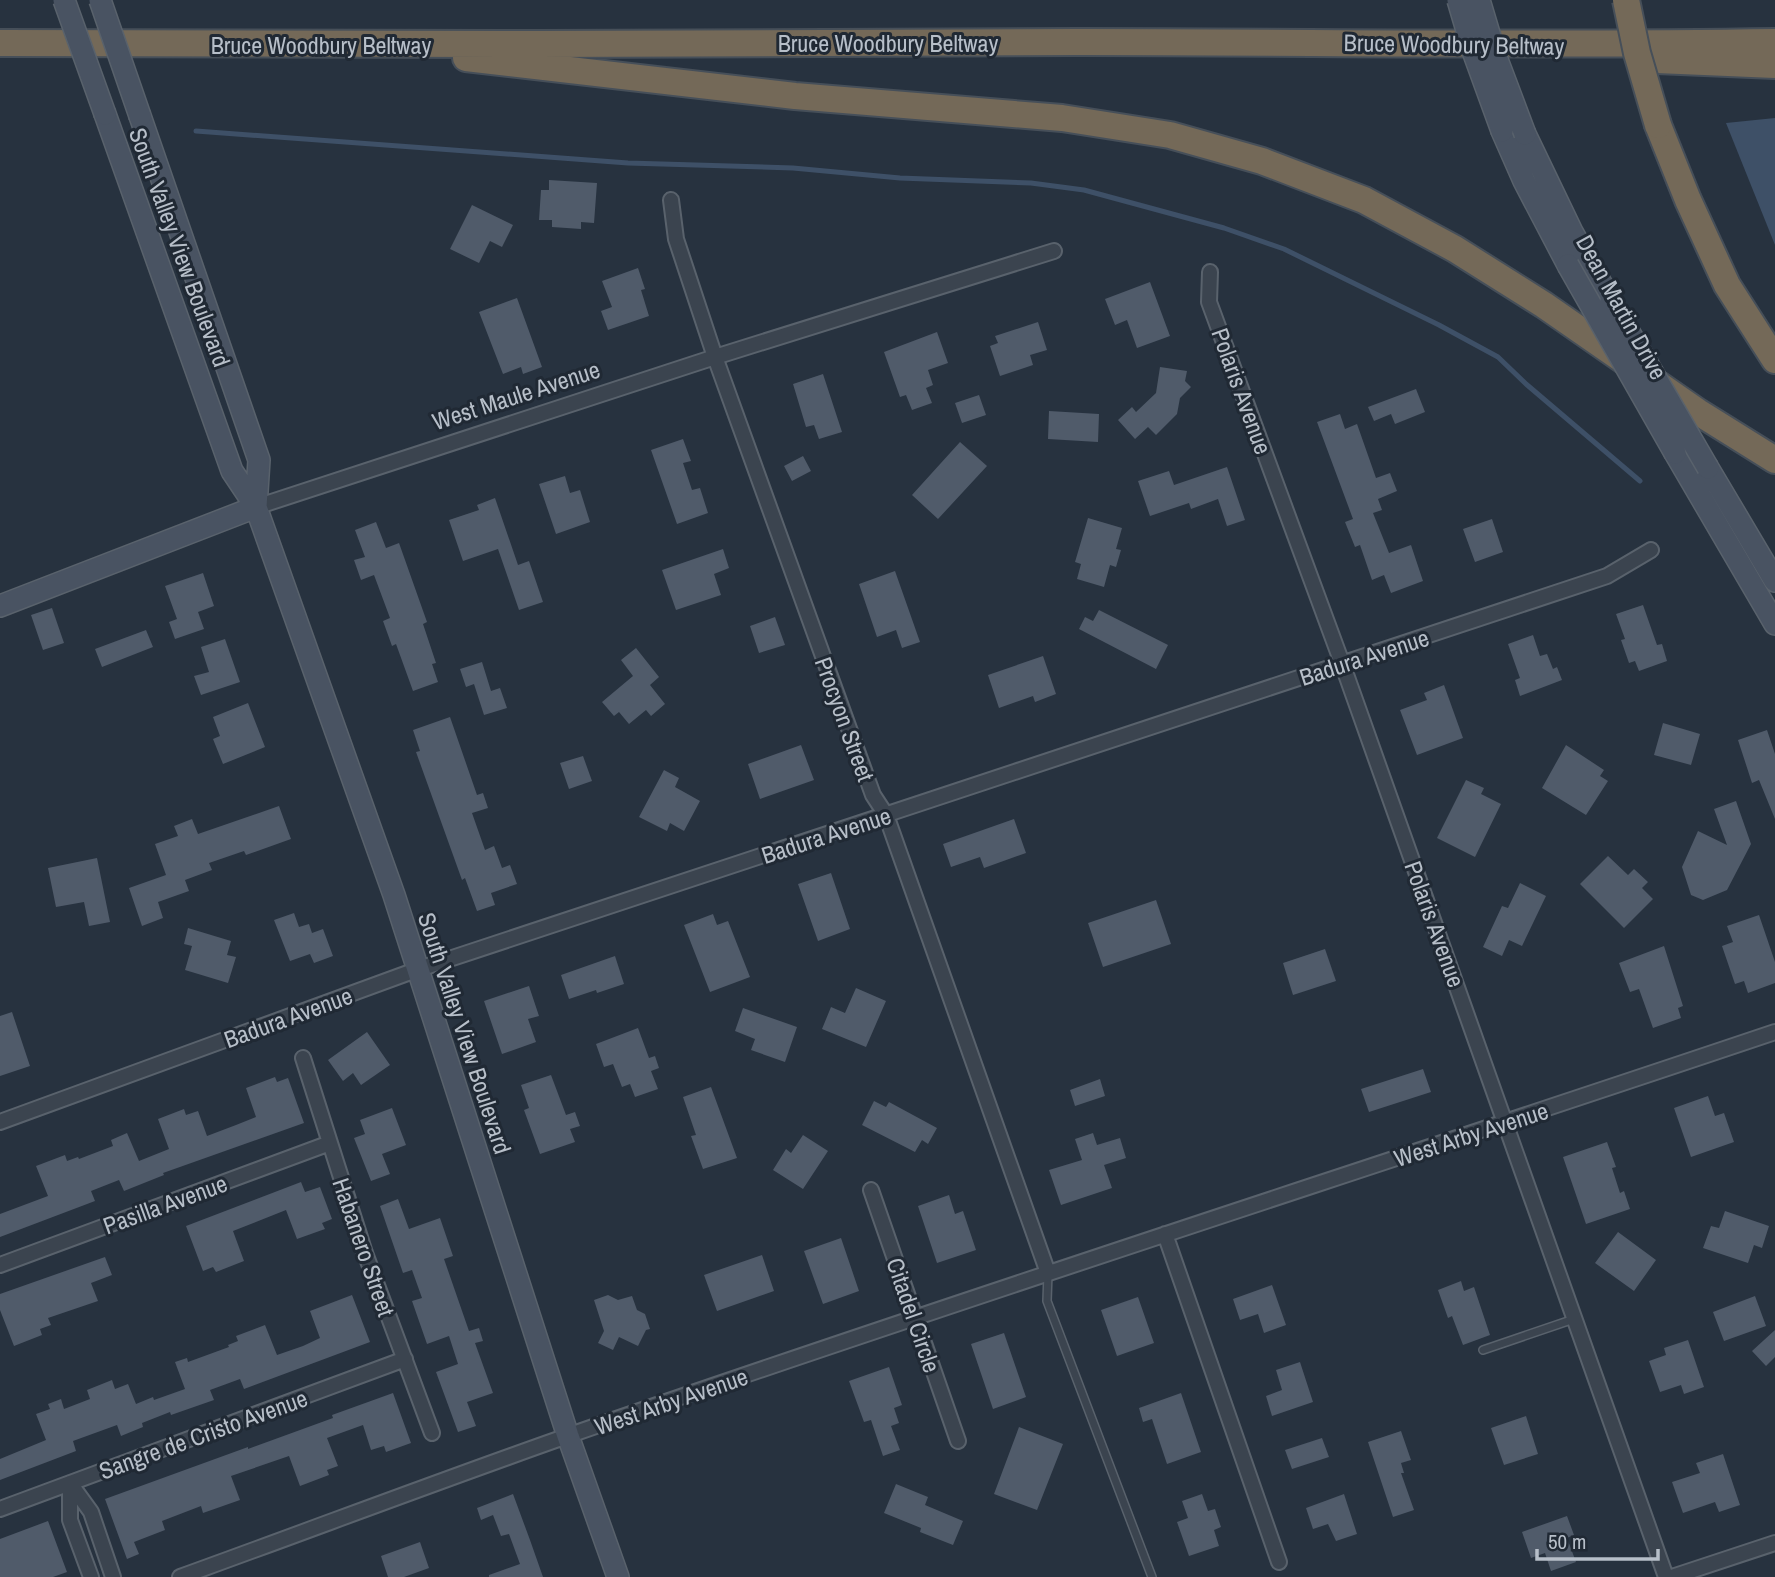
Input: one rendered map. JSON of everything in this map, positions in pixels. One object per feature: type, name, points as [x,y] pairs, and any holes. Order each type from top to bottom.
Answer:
[{"type":"highway","points":[[1626,0],[1637,53],[1658,125],[1727,285],[1775,360]]},
{"type":"highway","name":"Bruce Woodbury Beltway","points":[[0,43],[356,46],[1229,42],[1573,45],[1775,42]]},
{"type":"highway","points":[[1573,45],[1617,57],[1775,65]]},
{"type":"highway","points":[[356,46],[795,96],[1062,118],[1170,135],[1262,161],[1364,200],[1466,256],[1544,305],[1698,412],[1775,460]]},
{"type":"highway","points":[[1709,245],[1737,275],[1775,329]]},
{"type":"highway","points":[[1698,412],[1775,476]]},
{"type":"main road","name":"South Valley View Boulevard","points":[[64,0],[232,471],[256,507],[394,895],[568,1436],[618,1577]]},
{"type":"main road","name":"South Valley View Boulevard","points":[[100,0],[259,460],[256,507]]},
{"type":"main road","name":"Dean Martin Drive","points":[[1458,0],[1502,131],[1524,181],[1568,265],[1775,624]]},
{"type":"main road","name":"Dean Martin Drive","points":[[1479,0],[1496,57],[1525,134],[1566,221],[1775,581]]},
{"type":"main road","name":"West Maule Avenue","points":[[0,606],[256,507]]},
{"type":"street","name":"Procyon Street","points":[[671,200],[676,239],[715,357],[873,795],[886,815],[1048,1273]]},
{"type":"street","name":"West Maule Avenue","points":[[256,507],[715,357],[1055,251]]},
{"type":"street","name":"Polaris Avenue","points":[[1210,272],[1209,302],[1342,663],[1667,1577]]},
{"type":"street","name":"Badura Avenue","points":[[0,1122],[416,970],[1607,576],[1651,550]]},
{"type":"street","name":"West Arby Avenue","points":[[180,1577],[568,1436],[1048,1273],[1775,1032]]},
{"type":"street","name":"Habanero Street","points":[[303,1058],[361,1240],[432,1433]]},
{"type":"street","name":"Pasilla Avenue","points":[[0,1265],[330,1143]]},
{"type":"street","name":"Citadel Circle","points":[[871,1190],[958,1441]]},
{"type":"street","points":[[1166,1234],[1279,1562]]},
{"type":"street","name":"Sangre de Cristo Avenue","points":[[0,1509],[405,1359]]},
{"type":"street","points":[[70,1483],[70,1520],[91,1577]]},
{"type":"street","points":[[70,1483],[91,1513],[113,1577]]},
{"type":"street","points":[[1672,1577],[1775,1543]]},
{"type":"lane","points":[[1048,1273],[1047,1301],[1152,1577]]},
{"type":"lane","points":[[1483,1350],[1575,1318]]},
{"type":"water","points":[[1775,118],[1775,245],[1726,123]]},
{"type":"building","points":[[549,180],[597,183],[594,223],[581,222],[581,229],[552,227],[552,220],[539,220],[541,190],[549,190]]},
{"type":"building","points":[[472,205],[513,225],[502,247],[490,241],[479,263],[450,249]]},
{"type":"building","points":[[638,268],[645,289],[641,290],[649,316],[608,330],[601,311],[612,307],[602,281]]},
{"type":"building","points":[[1150,282],[1170,336],[1137,348],[1127,320],[1115,325],[1105,299]]},
{"type":"building","points":[[517,298],[542,367],[523,374],[521,367],[503,374],[479,312]]},
{"type":"building","points":[[1038,322],[1047,350],[1030,355],[1033,365],[1000,376],[990,346],[998,343],[995,336]]},
{"type":"building","points":[[937,332],[948,363],[928,370],[933,385],[926,388],[932,403],[912,410],[906,395],[900,397],[884,352]]},
{"type":"building","points":[[1160,367],[1187,371],[1185,381],[1191,387],[1180,398],[1177,414],[1156,435],[1148,427],[1135,439],[1118,420],[1132,407],[1136,412],[1156,393]]},
{"type":"building","points":[[823,374],[842,432],[819,439],[814,425],[806,427],[793,384]]},
{"type":"building","points":[[1416,389],[1425,412],[1395,424],[1391,414],[1374,421],[1368,407]]},
{"type":"building","points":[[979,395],[986,415],[962,423],[955,403]]},
{"type":"building","points":[[1049,411],[1099,414],[1098,442],[1048,439]]},
{"type":"building","points":[[1340,414],[1345,429],[1357,424],[1376,478],[1390,473],[1397,491],[1378,499],[1382,510],[1373,513],[1389,553],[1411,545],[1423,581],[1391,593],[1384,575],[1372,580],[1360,545],[1355,547],[1345,522],[1353,519],[1317,422]]},
{"type":"building","points":[[683,439],[691,461],[683,463],[692,490],[700,488],[708,513],[677,524],[651,450]]},
{"type":"building","points":[[960,442],[987,466],[938,519],[912,495]]},
{"type":"building","points":[[803,456],[811,471],[792,481],[784,466]]},
{"type":"building","points":[[1227,467],[1245,520],[1227,526],[1218,499],[1191,509],[1189,503],[1150,516],[1138,481],[1169,471],[1174,485]]},
{"type":"building","points":[[565,476],[570,493],[580,490],[590,522],[556,534],[539,484]]},
{"type":"building","points":[[495,498],[518,565],[529,561],[543,602],[519,610],[498,549],[463,561],[449,520],[479,510],[477,505]]},
{"type":"building","points":[[1088,518],[1122,528],[1116,549],[1121,550],[1116,567],[1110,565],[1104,587],[1077,579],[1081,564],[1075,562]]},
{"type":"building","points":[[1492,519],[1503,552],[1475,562],[1463,529]]},
{"type":"building","points":[[376,522],[386,548],[399,543],[427,622],[423,624],[436,663],[432,664],[438,682],[413,691],[396,644],[392,646],[383,621],[390,618],[374,575],[361,580],[354,560],[365,557],[355,530]]},
{"type":"building","points":[[723,549],[729,568],[714,574],[721,595],[676,610],[662,570]]},
{"type":"building","points":[[895,571],[920,642],[902,648],[896,630],[877,637],[859,584]]},
{"type":"building","points":[[203,573],[214,606],[198,612],[204,629],[175,639],[169,622],[177,619],[165,586]]},
{"type":"building","points":[[1643,605],[1657,645],[1662,644],[1667,661],[1639,671],[1635,661],[1629,663],[1621,640],[1625,639],[1616,614]]},
{"type":"building","points":[[52,608],[64,643],[43,650],[31,615]]},
{"type":"building","points":[[1099,610],[1168,645],[1156,669],[1079,629],[1085,617],[1093,621]]},
{"type":"building","points":[[775,617],[785,645],[759,653],[750,626]]},
{"type":"building","points":[[146,630],[153,647],[102,667],[95,649]]},
{"type":"building","points":[[1533,635],[1540,656],[1547,654],[1553,669],[1557,667],[1562,680],[1520,696],[1515,680],[1520,678],[1508,644]]},
{"type":"building","points":[[225,639],[240,682],[201,695],[194,676],[209,672],[201,647]]},
{"type":"building","points":[[636,648],[659,677],[650,685],[665,704],[651,716],[646,710],[629,724],[619,712],[614,716],[602,702],[633,676],[621,660]]},
{"type":"building","points":[[1043,656],[1056,694],[1035,702],[1033,696],[999,708],[988,675]]},
{"type":"building","points":[[482,662],[491,691],[500,688],[507,708],[484,715],[474,684],[466,687],[460,669]]},
{"type":"building","points":[[1444,685],[1463,738],[1417,755],[1400,710],[1427,700],[1424,693]]},
{"type":"building","points":[[248,703],[265,747],[223,764],[213,739],[220,736],[213,717]]},
{"type":"building","points":[[450,717],[477,795],[483,793],[488,808],[472,813],[485,850],[494,846],[502,868],[510,865],[517,884],[491,893],[495,905],[477,911],[465,878],[462,880],[416,752],[420,751],[413,730]]},
{"type":"building","points":[[1663,723],[1700,734],[1691,765],[1654,755]]},
{"type":"building","points":[[1767,730],[1775,754],[1775,819],[1759,780],[1752,783],[1738,740]]},
{"type":"building","points":[[801,745],[814,780],[760,799],[748,764]]},
{"type":"building","points":[[1566,745],[1604,770],[1600,776],[1608,781],[1586,815],[1542,788]]},
{"type":"building","points":[[583,756],[592,781],[569,789],[560,763]]},
{"type":"building","points":[[664,770],[679,778],[675,787],[700,801],[684,831],[670,823],[667,831],[639,817]]},
{"type":"building","points":[[1466,780],[1484,788],[1481,794],[1501,804],[1475,857],[1437,838]]},
{"type":"building","points":[[1736,801],[1751,844],[1727,890],[1703,900],[1691,895],[1682,867],[1698,831],[1727,845],[1714,809]]},
{"type":"building","points":[[279,806],[291,839],[246,855],[244,851],[209,863],[212,870],[185,880],[189,891],[158,902],[163,918],[142,926],[129,888],[166,875],[155,844],[178,836],[174,826],[192,819],[198,834]]},
{"type":"building","points":[[1014,819],[1026,853],[984,868],[980,857],[951,867],[943,844]]},
{"type":"building","points":[[1608,856],[1628,875],[1634,869],[1648,882],[1642,888],[1653,899],[1624,928],[1580,884]]},
{"type":"building","points":[[97,858],[110,922],[89,926],[84,902],[56,907],[48,868]]},
{"type":"building","points":[[831,873],[850,929],[818,941],[798,884]]},
{"type":"building","points":[[1520,883],[1546,896],[1522,946],[1509,940],[1502,956],[1483,947],[1502,906],[1508,908]]},
{"type":"building","points":[[1156,900],[1171,944],[1103,967],[1088,923]]},
{"type":"building","points":[[294,913],[299,927],[309,924],[312,933],[323,929],[333,956],[314,963],[310,954],[290,961],[274,920]]},
{"type":"building","points":[[713,914],[717,925],[728,921],[750,977],[710,992],[684,925]]},
{"type":"building","points":[[1759,915],[1775,962],[1775,983],[1748,993],[1744,981],[1735,984],[1722,946],[1733,942],[1727,926]]},
{"type":"building","points":[[188,928],[231,941],[227,955],[236,957],[228,983],[185,970],[192,946],[184,944]]},
{"type":"building","points":[[1664,946],[1683,1006],[1678,1008],[1681,1018],[1653,1028],[1639,989],[1630,992],[1619,963]]},
{"type":"building","points":[[1325,949],[1336,981],[1293,995],[1283,963]]},
{"type":"building","points":[[615,956],[624,984],[569,999],[561,975]]},
{"type":"building","points":[[529,986],[539,1016],[528,1019],[536,1042],[502,1054],[484,1001]]},
{"type":"building","points":[[856,988],[886,1001],[866,1047],[822,1029],[831,1007],[845,1013]]},
{"type":"building","points":[[743,1008],[797,1027],[785,1062],[751,1050],[755,1039],[735,1031]]},
{"type":"building","points":[[12,1012],[30,1066],[0,1076],[0,1016]]},
{"type":"building","points":[[638,1028],[649,1058],[655,1056],[659,1068],[651,1071],[658,1089],[635,1097],[630,1084],[622,1087],[613,1064],[604,1067],[596,1044]]},
{"type":"building","points":[[367,1032],[390,1065],[361,1085],[353,1073],[343,1081],[328,1060]]},
{"type":"building","points":[[1423,1069],[1431,1092],[1369,1112],[1361,1089]]},
{"type":"building","points":[[551,1075],[566,1115],[575,1112],[580,1126],[570,1129],[575,1142],[540,1154],[524,1110],[529,1108],[521,1085]]},
{"type":"building","points":[[275,1077],[277,1082],[288,1078],[304,1123],[163,1173],[164,1175],[124,1191],[119,1180],[91,1191],[95,1201],[0,1237],[0,1214],[48,1196],[36,1166],[65,1155],[67,1161],[78,1157],[79,1159],[113,1146],[111,1140],[127,1133],[139,1161],[169,1149],[158,1119],[184,1109],[186,1115],[198,1111],[207,1136],[256,1117],[246,1088]]},
{"type":"building","points":[[1100,1079],[1105,1096],[1075,1106],[1070,1090]]},
{"type":"building","points":[[711,1087],[737,1158],[703,1169],[691,1136],[696,1135],[683,1097]]},
{"type":"building","points":[[1708,1096],[1715,1116],[1724,1113],[1734,1142],[1691,1157],[1674,1108]]},
{"type":"building","points":[[874,1101],[886,1107],[889,1102],[937,1128],[928,1144],[922,1140],[915,1152],[862,1125]]},
{"type":"building","points":[[392,1108],[406,1145],[382,1154],[390,1174],[371,1181],[354,1138],[365,1134],[360,1120]]},
{"type":"building","points":[[1093,1133],[1097,1145],[1120,1138],[1126,1158],[1104,1165],[1112,1188],[1061,1205],[1049,1170],[1082,1160],[1075,1139]]},
{"type":"building","points":[[803,1135],[828,1151],[803,1189],[773,1170],[786,1149],[791,1153]]},
{"type":"building","points":[[1607,1142],[1616,1167],[1612,1168],[1620,1193],[1624,1191],[1630,1209],[1586,1224],[1563,1157]]},
{"type":"building","points":[[301,1182],[305,1192],[320,1187],[332,1219],[322,1223],[325,1229],[297,1239],[286,1210],[233,1231],[244,1261],[216,1272],[213,1267],[203,1271],[186,1226]]},
{"type":"building","points":[[949,1195],[955,1214],[963,1211],[976,1250],[937,1263],[918,1206]]},
{"type":"building","points":[[398,1199],[409,1229],[440,1218],[453,1256],[444,1259],[469,1331],[479,1328],[483,1341],[475,1343],[493,1393],[467,1402],[476,1426],[458,1432],[436,1372],[458,1364],[449,1336],[427,1344],[412,1301],[422,1298],[412,1270],[403,1273],[380,1206]]},
{"type":"building","points":[[1725,1211],[1769,1226],[1762,1248],[1754,1245],[1748,1263],[1703,1248],[1711,1226],[1719,1228]]},
{"type":"building","points":[[1618,1232],[1656,1260],[1634,1291],[1595,1263]]},
{"type":"building","points":[[841,1238],[859,1291],[823,1304],[804,1251]]},
{"type":"building","points":[[762,1255],[774,1291],[717,1311],[704,1275]]},
{"type":"building","points":[[105,1257],[112,1275],[91,1283],[98,1301],[48,1318],[51,1325],[40,1329],[42,1335],[14,1346],[0,1310],[0,1294]]},
{"type":"building","points":[[1461,1281],[1464,1291],[1474,1287],[1490,1335],[1463,1345],[1452,1316],[1448,1318],[1438,1290]]},
{"type":"building","points":[[1272,1285],[1286,1325],[1264,1333],[1258,1314],[1240,1320],[1233,1299]]},
{"type":"building","points":[[352,1295],[370,1342],[244,1389],[240,1379],[210,1390],[214,1400],[171,1415],[170,1412],[142,1423],[143,1427],[121,1436],[117,1425],[73,1441],[76,1451],[0,1480],[0,1459],[46,1440],[36,1414],[50,1409],[48,1404],[61,1399],[64,1409],[90,1399],[87,1390],[112,1380],[115,1389],[128,1384],[136,1404],[185,1389],[175,1362],[187,1358],[188,1362],[229,1347],[228,1345],[238,1341],[236,1336],[265,1325],[277,1355],[303,1346],[320,1338],[310,1311]]},
{"type":"building","points":[[608,1295],[618,1300],[632,1296],[637,1310],[645,1314],[650,1329],[646,1330],[638,1346],[619,1337],[613,1350],[598,1343],[604,1331],[594,1300]]},
{"type":"building","points":[[1755,1296],[1766,1326],[1724,1341],[1713,1312]]},
{"type":"building","points":[[1138,1297],[1154,1343],[1117,1356],[1101,1310]]},
{"type":"building","points":[[1775,1330],[1775,1357],[1766,1366],[1752,1351]]},
{"type":"building","points":[[1004,1333],[1026,1397],[993,1409],[971,1344]]},
{"type":"building","points":[[1688,1340],[1704,1387],[1684,1394],[1681,1385],[1660,1392],[1649,1361],[1666,1355],[1664,1348]]},
{"type":"building","points":[[1300,1362],[1313,1402],[1272,1416],[1266,1396],[1282,1390],[1276,1370]]},
{"type":"building","points":[[889,1367],[902,1405],[894,1408],[899,1423],[891,1426],[900,1450],[883,1456],[871,1420],[864,1422],[849,1381]]},
{"type":"building","points":[[393,1393],[411,1443],[386,1452],[384,1446],[371,1450],[363,1425],[327,1438],[338,1466],[327,1470],[329,1475],[300,1486],[289,1456],[231,1476],[240,1500],[203,1513],[201,1506],[162,1521],[165,1530],[134,1542],[139,1554],[127,1559],[105,1499],[333,1418],[332,1415]]},
{"type":"building","points":[[1181,1393],[1201,1452],[1167,1464],[1152,1419],[1143,1422],[1139,1408]]},
{"type":"building","points":[[1526,1416],[1538,1454],[1504,1465],[1491,1428]]},
{"type":"building","points":[[1019,1427],[1063,1444],[1037,1510],[994,1494]]},
{"type":"building","points":[[1401,1431],[1411,1460],[1401,1463],[1404,1473],[1401,1473],[1414,1510],[1393,1517],[1368,1442]]},
{"type":"building","points":[[1322,1438],[1329,1457],[1292,1469],[1285,1450]]},
{"type":"building","points":[[1723,1454],[1740,1505],[1719,1512],[1715,1502],[1683,1513],[1672,1482],[1700,1473],[1696,1463]]},
{"type":"building","points":[[896,1484],[928,1497],[925,1505],[963,1521],[953,1545],[884,1513]]},
{"type":"building","points":[[513,1494],[543,1577],[489,1577],[520,1564],[509,1534],[501,1536],[493,1515],[481,1520],[477,1508]]},
{"type":"building","points":[[1202,1494],[1208,1511],[1215,1509],[1221,1527],[1214,1530],[1219,1546],[1189,1556],[1177,1522],[1188,1518],[1182,1501]]},
{"type":"building","points":[[1344,1494],[1357,1534],[1336,1541],[1328,1524],[1313,1529],[1306,1508]]},
{"type":"building","points":[[1567,1516],[1574,1535],[1567,1538],[1576,1562],[1551,1571],[1545,1553],[1531,1558],[1522,1532]]},
{"type":"building","points":[[48,1521],[67,1572],[53,1577],[0,1577],[0,1539]]},
{"type":"building","points":[[420,1542],[429,1568],[404,1577],[388,1577],[381,1556]]},
{"type":"waterway","points":[[196,131],[628,163],[793,168],[900,178],[1031,183],[1084,190],[1224,228],[1284,249],[1439,325],[1498,357],[1640,481]]}]
